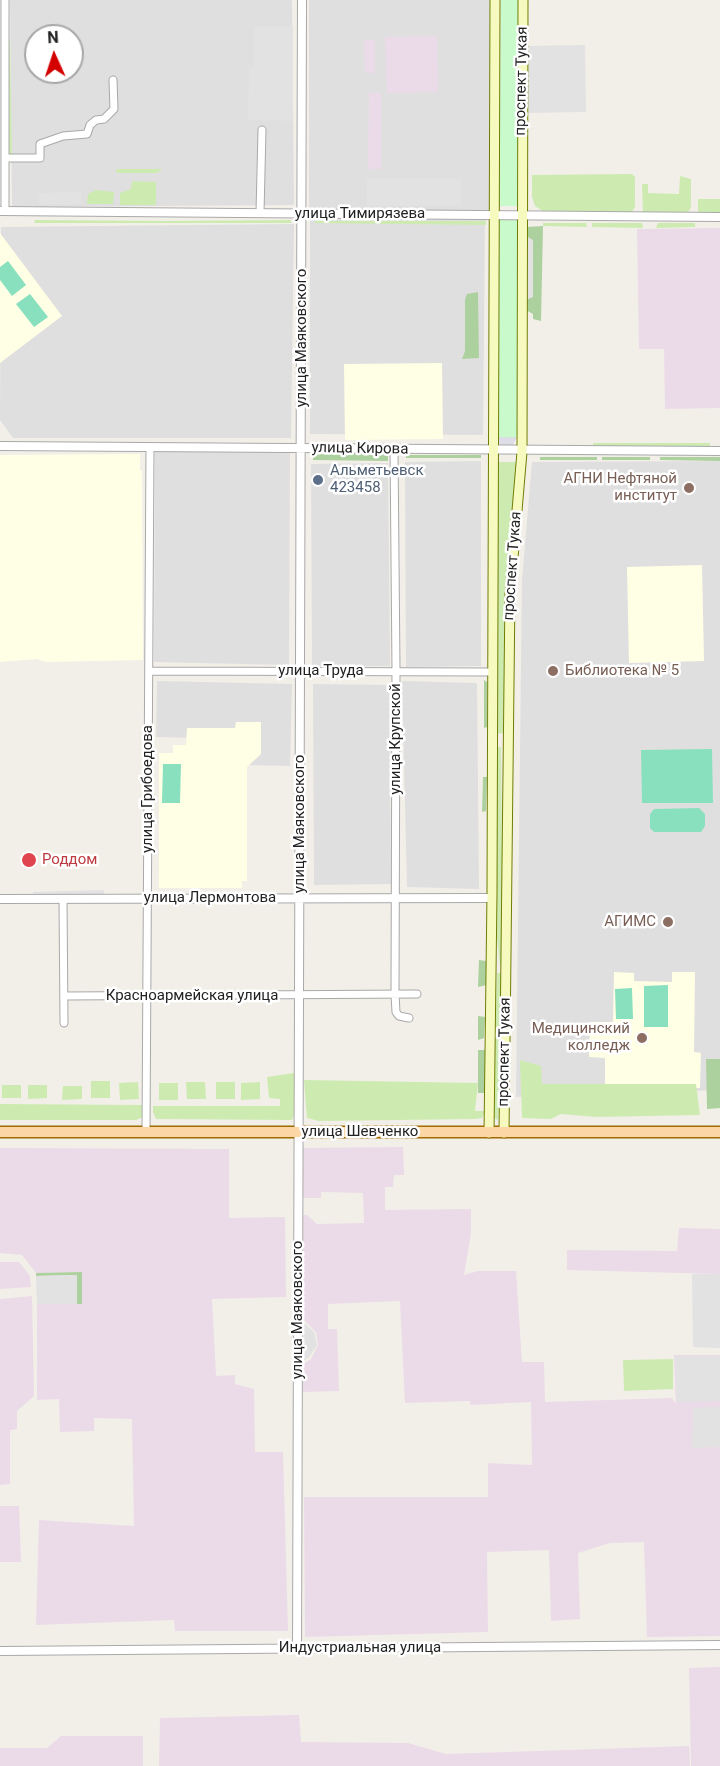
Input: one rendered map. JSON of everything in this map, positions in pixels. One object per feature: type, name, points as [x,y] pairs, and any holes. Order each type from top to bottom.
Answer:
[{"type":"main road","name":"проспект Тукая","points":[[489,1133],[492,969],[495,0]]},
{"type":"main road","name":"проспект Тукая","points":[[504,1133],[510,593],[522,452],[523,0]]},
{"type":"main road","name":"улица Шевченко","points":[[0,1132],[720,1132]]},
{"type":"street","points":[[3,211],[5,0]]},
{"type":"street","name":"улица Маяковского","points":[[297,1649],[302,0]]},
{"type":"street","points":[[5,158],[40,158],[40,144],[63,136],[87,134],[90,125],[96,120],[104,119],[114,109],[113,80]]},
{"type":"street","points":[[260,213],[261,130]]},
{"type":"street","name":"улица Тимирязева","points":[[3,211],[720,217]]},
{"type":"street","name":"улица Кирова","points":[[1,444],[522,452],[720,451]]},
{"type":"street","name":"улица Грибоедова","points":[[146,1131],[150,447]]},
{"type":"street","name":"улица Крупской","points":[[394,449],[395,994],[396,1012],[403,1018],[410,1018]]},
{"type":"street","name":"улица Труда","points":[[149,671],[493,672]]},
{"type":"street","points":[[493,744],[508,744]]},
{"type":"street","name":"улица Лермонтова","points":[[0,899],[492,898]]},
{"type":"street","points":[[63,899],[64,1023]]},
{"type":"street","points":[[492,969],[506,968]]},
{"type":"street","name":"Красноармейская улица","points":[[64,996],[417,994]]},
{"type":"street","name":"Индустриальная улица","points":[[0,1651],[720,1645]]},
{"type":"shaded area","points":[[10,0],[292,0],[294,205],[12,207]]},
{"type":"shaded area","points":[[309,0],[492,0],[493,210],[309,210]]},
{"type":"shaded area","points":[[254,26],[293,26],[293,121],[248,120],[249,67],[254,67]]},
{"type":"shaded area","points":[[437,36],[438,92],[387,93],[385,37]]},
{"type":"shaded area","points":[[364,40],[375,40],[375,73],[365,73]]},
{"type":"shaded area","points":[[585,45],[586,112],[528,113],[526,46]]},
{"type":"shaded area","points":[[369,93],[381,93],[381,169],[368,169]]},
{"type":"shaded area","points":[[367,179],[461,179],[461,205],[367,206]]},
{"type":"shaded area","points":[[81,192],[81,204],[39,205],[39,193]]},
{"type":"shaded area","points":[[310,219],[485,219],[483,435],[310,434]]},
{"type":"shaded area","points":[[294,224],[291,438],[13,438],[0,420],[1,227]]},
{"type":"shaded area","points":[[720,228],[720,408],[665,409],[664,349],[639,349],[637,229]]},
{"type":"shaded area","points":[[0,233],[62,316],[0,363]]},
{"type":"shaded area","points":[[526,236],[533,240],[533,297],[526,300]]},
{"type":"shaded area","points":[[442,363],[443,439],[345,440],[344,364]]},
{"type":"shaded area","points":[[498,437],[517,437],[512,446],[506,447],[500,445]]},
{"type":"shaded area","points":[[155,451],[290,452],[289,665],[154,662]]},
{"type":"shaded area","points":[[140,454],[143,660],[46,662],[37,659],[0,662],[0,455]]},
{"type":"shaded area","points":[[481,461],[481,666],[406,667],[405,462]]},
{"type":"shaded area","points":[[720,461],[720,1090],[516,1097],[522,580],[532,462]]},
{"type":"shaded area","points":[[388,463],[390,666],[312,667],[311,464]]},
{"type":"shaded area","points":[[702,565],[704,661],[629,663],[627,567]]},
{"type":"shaded area","points":[[157,681],[292,684],[290,766],[199,764],[199,738],[156,737]]},
{"type":"shaded area","points":[[402,681],[477,683],[479,889],[407,887]]},
{"type":"shaded area","points":[[313,684],[389,685],[391,884],[314,885]]},
{"type":"shaded area","points":[[236,722],[261,722],[261,754],[247,767],[247,881],[242,881],[242,888],[159,888],[159,753],[173,753],[173,745],[186,745],[187,728],[235,728]]},
{"type":"shaded area","points":[[104,890],[104,894],[33,896],[33,892]]},
{"type":"shaded area","name":"Медицинский колледж","points":[[614,972],[634,973],[634,981],[672,982],[672,972],[695,972],[694,1052],[701,1053],[700,1088],[605,1086],[605,1058],[589,1057],[590,1022],[613,1022]]},
{"type":"shaded area","points":[[403,1147],[404,1175],[394,1175],[393,1187],[385,1187],[385,1210],[471,1209],[471,1233],[464,1275],[478,1271],[516,1271],[522,1362],[544,1362],[545,1402],[672,1398],[676,1404],[674,1355],[720,1355],[720,1636],[647,1637],[644,1542],[610,1543],[578,1553],[580,1619],[551,1621],[549,1550],[487,1552],[488,1632],[305,1637],[304,1497],[488,1497],[488,1463],[532,1465],[531,1402],[470,1405],[470,1401],[405,1403],[400,1301],[328,1304],[328,1329],[337,1329],[339,1391],[303,1392],[302,1365],[311,1359],[318,1345],[316,1332],[304,1320],[303,1215],[307,1215],[317,1224],[364,1223],[363,1193],[321,1192],[321,1198],[303,1198],[302,1148]]},
{"type":"shaded area","points":[[0,1148],[229,1149],[229,1218],[285,1217],[286,1297],[212,1299],[216,1376],[235,1375],[235,1384],[254,1389],[255,1452],[283,1452],[288,1631],[175,1631],[174,1620],[36,1625],[39,1520],[134,1526],[132,1419],[94,1418],[94,1431],[60,1432],[59,1399],[37,1400],[37,1304],[82,1304],[81,1272],[36,1273],[22,1255],[0,1253]]},
{"type":"shaded area","points":[[679,1228],[720,1229],[720,1274],[567,1270],[567,1250],[677,1251]]},
{"type":"shaded area","points":[[0,1262],[19,1262],[30,1276],[31,1287],[0,1289]]},
{"type":"shaded area","points":[[692,1274],[720,1274],[720,1348],[693,1347]]},
{"type":"shaded area","points":[[77,1275],[77,1304],[37,1304],[36,1276]]},
{"type":"shaded area","points":[[32,1296],[34,1396],[17,1411],[17,1429],[10,1430],[10,1484],[0,1485],[0,1299]]},
{"type":"shaded area","points":[[301,1320],[314,1332],[317,1345],[309,1357],[301,1363]]},
{"type":"shaded area","points":[[675,1356],[720,1356],[720,1401],[677,1402]]},
{"type":"shaded area","points":[[720,1407],[720,1447],[692,1448],[693,1408]]},
{"type":"shaded area","points":[[0,1506],[19,1506],[21,1562],[0,1562]]},
{"type":"shaded area","points":[[720,1667],[720,1766],[691,1766],[689,1668]]},
{"type":"shaded area","points":[[299,1715],[301,1742],[408,1743],[446,1754],[689,1746],[690,1766],[159,1766],[160,1718]]},
{"type":"shaded area","points":[[61,1736],[143,1736],[143,1766],[0,1766],[0,1748],[47,1748]]},
{"type":"green space","points":[[501,0],[520,0],[519,206],[499,206]]},
{"type":"green space","points":[[7,41],[10,41],[12,156],[8,156]]},
{"type":"green space","points":[[116,169],[162,169],[157,173],[117,173]]},
{"type":"green space","points":[[632,174],[635,177],[635,207],[631,213],[546,213],[535,206],[532,197],[532,175]]},
{"type":"green space","points":[[680,176],[691,179],[691,207],[688,213],[643,213],[642,184],[648,184],[648,193],[679,194]]},
{"type":"green space","points":[[132,181],[156,182],[156,205],[120,205],[120,193],[131,189]]},
{"type":"green space","points":[[96,190],[114,192],[113,204],[87,204],[88,194]]},
{"type":"green space","points":[[698,199],[720,199],[720,214],[698,213]]},
{"type":"green space","points":[[35,220],[291,220],[291,223],[34,223]]},
{"type":"green space","points":[[499,220],[518,220],[517,437],[498,437]]},
{"type":"green space","points":[[315,221],[486,221],[486,225],[315,223]]},
{"type":"green space","points":[[543,223],[586,223],[587,227],[543,226]]},
{"type":"green space","points":[[592,223],[642,223],[643,228],[592,227]]},
{"type":"green space","points":[[658,223],[695,223],[695,227],[656,228]]},
{"type":"green space","points":[[543,226],[541,321],[533,319],[533,314],[526,310],[526,236],[527,227]]},
{"type":"green space","points":[[8,261],[26,285],[12,296],[0,280],[0,267]]},
{"type":"green space","points":[[478,292],[479,358],[462,359],[465,351],[465,299],[467,294]]},
{"type":"green space","points":[[30,294],[48,317],[34,327],[16,304]]},
{"type":"green space","points":[[593,443],[710,443],[709,451],[593,451]]},
{"type":"green space","points":[[313,452],[388,454],[388,461],[313,460]]},
{"type":"green space","points":[[406,455],[481,455],[481,458],[406,458]]},
{"type":"green space","points":[[540,457],[597,457],[597,460],[540,460]]},
{"type":"green space","points":[[602,457],[650,457],[650,460],[602,460]]},
{"type":"green space","points":[[660,457],[720,457],[720,461],[660,460]]},
{"type":"green space","points":[[498,462],[517,462],[507,590],[503,733],[495,734]]},
{"type":"green space","points":[[484,680],[487,682],[487,727],[484,728]]},
{"type":"green space","points":[[495,747],[501,747],[503,965],[500,965],[494,912]]},
{"type":"green space","points":[[712,749],[713,803],[642,803],[641,750]]},
{"type":"green space","points":[[163,764],[181,764],[180,803],[162,803]]},
{"type":"green space","points":[[483,777],[487,777],[486,811],[482,812]]},
{"type":"green space","points":[[699,808],[705,814],[705,826],[701,832],[654,832],[650,828],[650,814],[654,809]]},
{"type":"green space","points":[[479,960],[486,961],[487,985],[478,987]]},
{"type":"green space","points":[[497,973],[504,973],[498,1120],[493,1117]]},
{"type":"green space","points":[[668,985],[668,1027],[644,1027],[644,986]]},
{"type":"green space","points":[[632,988],[633,1019],[616,1019],[615,989]]},
{"type":"green space","points":[[478,1016],[485,1017],[484,1038],[478,1040]]},
{"type":"green space","points":[[478,1050],[485,1050],[485,1093],[478,1093]]},
{"type":"green space","points":[[706,1059],[720,1059],[720,1108],[707,1109]]},
{"type":"green space","points":[[520,1060],[541,1066],[542,1084],[696,1084],[700,1115],[596,1117],[561,1114],[551,1119],[522,1118]]},
{"type":"green space","points":[[294,1073],[294,1116],[292,1120],[156,1119],[153,1112],[153,1106],[280,1106],[280,1099],[269,1098],[267,1077]]},
{"type":"green space","points":[[304,1080],[478,1083],[475,1111],[485,1111],[482,1118],[475,1119],[319,1121],[307,1118]]},
{"type":"green space","points":[[91,1081],[110,1081],[110,1098],[91,1098]]},
{"type":"green space","points":[[138,1082],[139,1099],[120,1100],[119,1083]]},
{"type":"green space","points":[[186,1082],[205,1082],[206,1099],[187,1099]]},
{"type":"green space","points":[[216,1082],[235,1082],[235,1099],[216,1099]]},
{"type":"green space","points":[[260,1082],[260,1099],[241,1100],[241,1083]]},
{"type":"green space","points":[[159,1083],[178,1083],[178,1100],[159,1100]]},
{"type":"green space","points":[[2,1085],[21,1085],[21,1098],[2,1098]]},
{"type":"green space","points":[[28,1085],[47,1085],[47,1098],[28,1099]]},
{"type":"green space","points":[[63,1086],[82,1086],[82,1099],[62,1100]]},
{"type":"green space","points":[[0,1104],[142,1105],[144,1112],[143,1117],[136,1120],[0,1120]]},
{"type":"green space","points":[[82,1272],[82,1304],[77,1304],[77,1275],[36,1276],[36,1273]]},
{"type":"green space","points":[[673,1359],[673,1389],[624,1391],[623,1360]]},
{"type":"place","name":"Альметьевск 423458","points":[[318,480]]},
{"type":"place","name":"АГНИ Нефтяной институт","points":[[689,488]]},
{"type":"place","name":"Библиотека № 5","points":[[553,671]]},
{"type":"place","name":"Роддом","points":[[29,860]]},
{"type":"place","name":"АГИМС","points":[[668,922]]},
{"type":"place","name":"Медицинский колледж","points":[[642,1038]]}]
